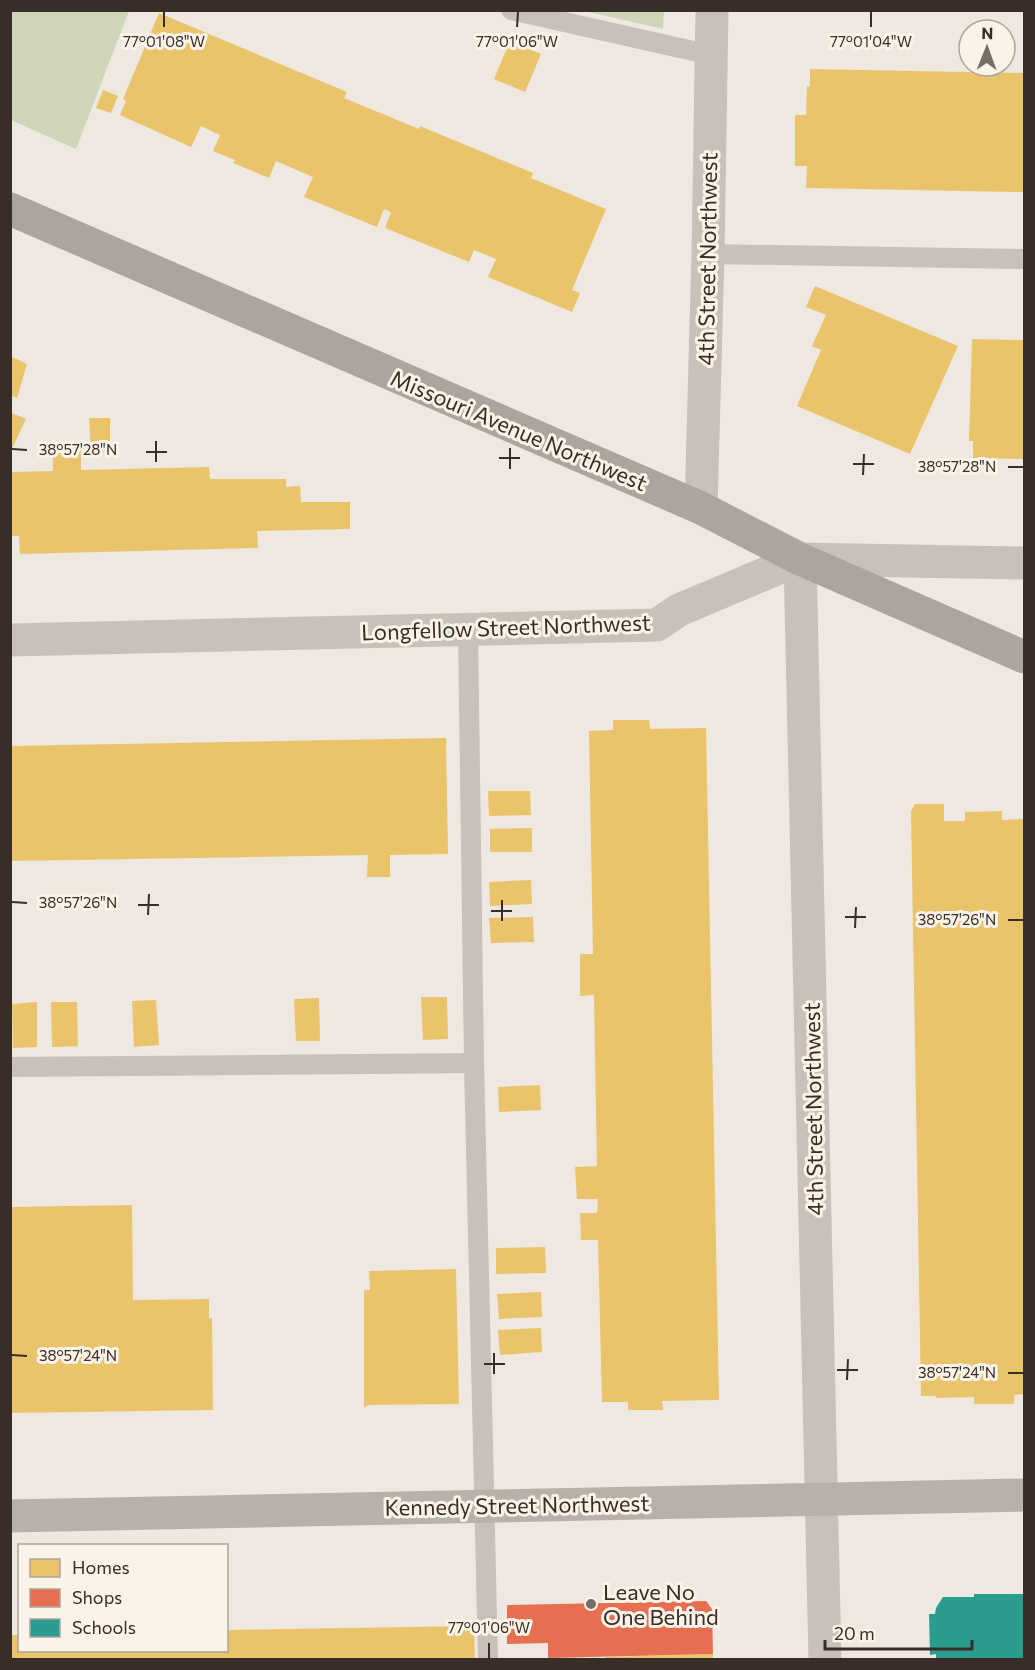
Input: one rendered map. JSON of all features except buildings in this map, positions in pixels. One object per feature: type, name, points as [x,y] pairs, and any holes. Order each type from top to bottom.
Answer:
[{"type":"main road","name":"Missouri Avenue Northwest","points":[[10,210],[701,508],[800,559],[1024,657]]},
{"type":"street","name":"4th Street Northwest","points":[[701,508],[712,10]]},
{"type":"street","name":"4th Street Northwest","points":[[800,559],[825,1659]]},
{"type":"street","name":"Longfellow Street Northwest","points":[[10,640],[657,625],[679,610],[800,559],[1024,563]]},
{"type":"street","name":"Kennedy Street Northwest","points":[[10,1516],[1024,1495]]},
{"type":"lane","points":[[511,10],[711,55]]},
{"type":"lane","points":[[708,254],[1024,260]]},
{"type":"lane","points":[[468,630],[474,1063],[488,1659]]},
{"type":"lane","points":[[10,1067],[474,1063]]},
{"type":"green space","points":[[11,10],[129,11],[76,149],[11,120]]},
{"type":"green space","points":[[584,11],[664,11],[663,29]]},
{"type":"place","name":"Leave No One Behind","points":[[591,1604]]}]
